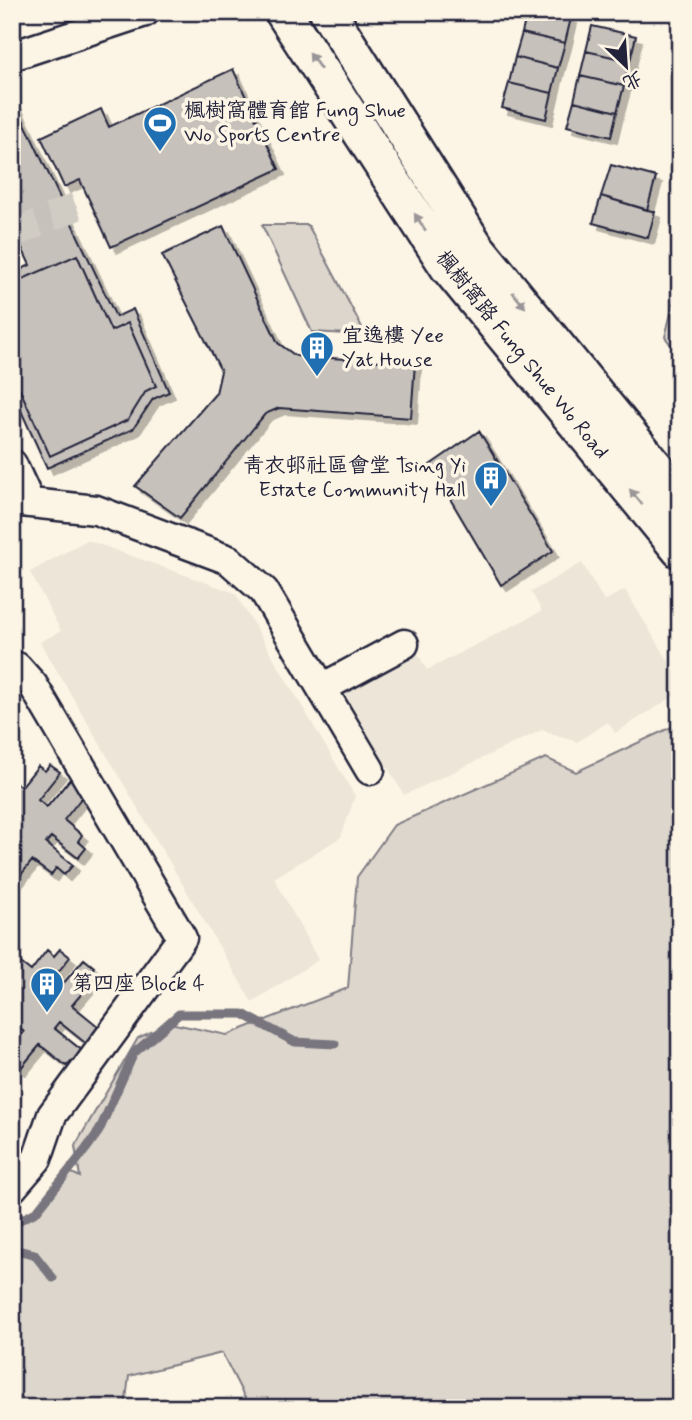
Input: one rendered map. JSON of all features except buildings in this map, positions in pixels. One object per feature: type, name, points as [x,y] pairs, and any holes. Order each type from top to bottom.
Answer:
[{"type":"main road","name":"楓樹窩路 Fung Shue Wo Road","points":[[283,12],[448,267],[680,550]]},
{"type":"main road","name":"楓樹窩路 Fung Shue Wo Road","points":[[328,12],[476,247],[680,497]]},
{"type":"street","points":[[12,56],[145,12]]},
{"type":"street","points":[[12,464],[21,502],[96,510],[229,559],[264,591],[370,770]]},
{"type":"street","points":[[322,688],[404,644]]},
{"type":"street","points":[[12,668],[22,670],[33,685],[182,938],[52,1115],[37,1159],[12,1188]]},
{"type":"shaded area","points":[[262,225],[308,225],[366,335],[312,332]]},
{"type":"shaded area","points":[[680,277],[680,357],[665,337]]},
{"type":"shaded area","points":[[87,540],[235,593],[355,796],[341,837],[274,878],[318,960],[252,1002],[40,642],[61,631],[30,572]]},
{"type":"shaded area","points":[[582,563],[604,601],[625,590],[680,680],[680,692],[615,733],[608,722],[577,742],[542,730],[404,795],[341,688],[415,648],[427,670],[542,611],[531,592]]},
{"type":"shaded area","points":[[680,723],[680,1408],[250,1408],[222,1353],[129,1376],[125,1408],[12,1408],[12,1224],[36,1212],[68,1171],[80,1177],[75,1146],[138,1038],[170,1023],[227,1035],[348,988],[357,877],[394,825],[546,758],[576,772]]},
{"type":"waterway","points":[[12,1224],[36,1212],[99,1131],[134,1053],[179,1014],[243,1014],[295,1042],[335,1044]]},
{"type":"waterway","points":[[12,1249],[34,1254],[53,1278]]},
{"type":"tunnel","points":[[12,234],[89,201]]},
{"type":"place","name":"楓樹窩體育館 Fung Shue Wo Sports Centre","points":[[160,153]]},
{"type":"place","name":"宜逸樓 Yee Yat House","points":[[317,378]]},
{"type":"place","name":"青衣邨社區會堂 Tsing Yi Estate Community Hall","points":[[491,508]]},
{"type":"place","name":"第四座 Block 4","points":[[47,1014]]}]
